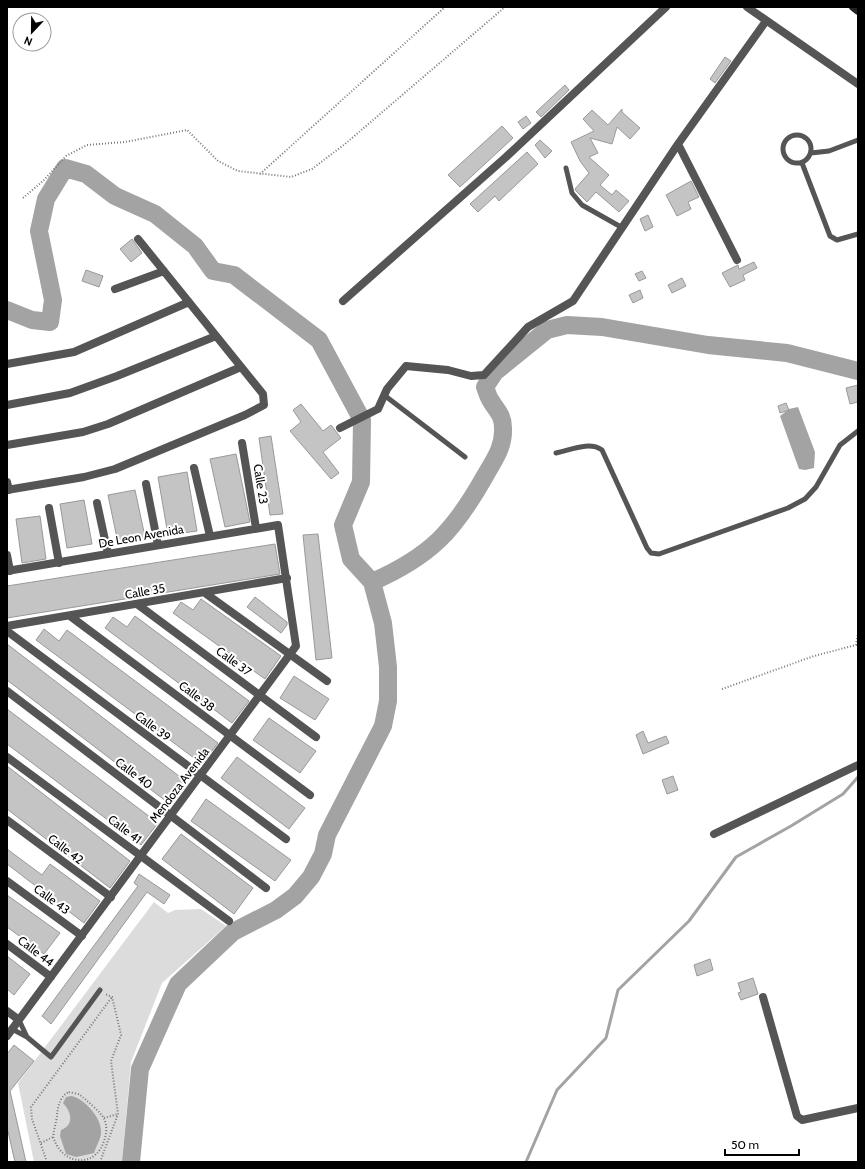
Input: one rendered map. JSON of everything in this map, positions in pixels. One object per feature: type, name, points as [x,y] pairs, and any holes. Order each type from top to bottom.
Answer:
[{"type":"main road","points":[[853,7],[858,11]]},
{"type":"street","points":[[342,301],[506,157],[666,7]]},
{"type":"street","points":[[747,7],[858,84]]},
{"type":"street","points":[[340,428],[378,409],[384,395],[406,366],[448,370],[471,376],[484,374],[528,327],[573,300],[678,144],[766,21]]},
{"type":"street","points":[[678,144],[737,260]]},
{"type":"street","points":[[8,487],[84,476],[115,469],[264,406],[263,394],[138,239]]},
{"type":"street","points":[[114,289],[164,271]]},
{"type":"street","points":[[7,364],[74,352],[189,302]]},
{"type":"street","points":[[7,405],[70,393],[117,376],[216,336]]},
{"type":"street","points":[[7,445],[83,432],[108,424],[241,367]]},
{"type":"street","name":"Calle 23","points":[[242,443],[256,528]]},
{"type":"street","points":[[194,468],[210,536]]},
{"type":"street","points":[[146,484],[158,546]]},
{"type":"street","points":[[97,503],[108,554]]},
{"type":"street","points":[[49,508],[59,563]]},
{"type":"street","name":"De Leon Avenida","points":[[9,571],[278,524]]},
{"type":"street","name":"Mendoza Avenida","points":[[9,1030],[19,1020],[82,936],[296,646],[278,524]]},
{"type":"street","points":[[7,555],[9,571]]},
{"type":"street","name":"Calle 35","points":[[7,626],[287,578]]},
{"type":"street","points":[[205,592],[327,681]]},
{"type":"street","name":"Calle 37","points":[[137,604],[316,737]]},
{"type":"street","name":"Calle 38","points":[[70,616],[310,795]]},
{"type":"street","name":"Calle 39","points":[[7,631],[286,839]]},
{"type":"street","name":"Calle 40","points":[[7,691],[266,888]]},
{"type":"street","name":"Calle 41","points":[[7,757],[229,921]]},
{"type":"street","points":[[714,834],[858,765]]},
{"type":"street","name":"Calle 42","points":[[7,820],[111,897]]},
{"type":"street","name":"Calle 43","points":[[7,881],[82,936]]},
{"type":"street","name":"Calle 44","points":[[7,944],[51,977]]},
{"type":"street","points":[[763,997],[797,1116],[802,1120],[858,1108]]},
{"type":"street","points":[[7,1011],[19,1020]]},
{"type":"lane","points":[[793,136],[802,136],[810,142],[811,153],[808,160],[802,163],[791,163],[785,157],[783,149],[785,141],[793,136]]},
{"type":"lane","points":[[811,153],[829,151],[858,140]]},
{"type":"lane","points":[[802,163],[830,236],[838,240],[858,234]]},
{"type":"lane","points":[[566,168],[572,193],[582,205],[621,227]]},
{"type":"lane","points":[[384,395],[465,457]]},
{"type":"lane","points":[[556,453],[589,445],[602,450],[647,548],[651,553],[659,554],[788,508],[805,499],[816,487],[840,445],[858,431]]},
{"type":"lane","points":[[9,1030],[27,1037],[51,1057],[100,990]]},
{"type":"lane","points":[[19,1020],[27,1037]]},
{"type":"path","points":[[260,174],[445,7]]},
{"type":"path","points":[[23,198],[44,180],[66,156],[87,145],[125,142],[187,130],[218,161],[238,171],[291,177],[312,169],[345,144],[506,7]]},
{"type":"path","points":[[722,690],[814,656],[856,644],[858,632]]},
{"type":"path","points":[[100,990],[112,997],[121,1035],[111,1061],[118,1114],[100,1162]]},
{"type":"path","points":[[47,1162],[32,1119],[31,1107],[112,997]]},
{"type":"path","points":[[69,1092],[79,1094],[104,1118],[106,1130],[104,1141],[97,1155],[90,1160],[82,1162],[70,1161],[61,1152],[53,1137],[58,1106],[61,1098],[69,1092]]},
{"type":"path","points":[[104,1118],[118,1114]]},
{"type":"path","points":[[41,1143],[53,1137]]},
{"type":"shaded area","points":[[798,407],[815,452],[814,468],[805,470],[799,469],[780,416],[789,409]]},
{"type":"shaded area","points":[[154,902],[168,913],[175,910],[201,909],[226,926],[162,983],[131,1062],[122,1162],[34,1162],[18,1083]]},
{"type":"shaded area","points":[[71,1096],[81,1100],[99,1121],[101,1135],[94,1153],[76,1157],[66,1154],[60,1136],[61,1130],[68,1125],[70,1121],[70,1114],[63,1103],[66,1097]]},
{"type":"building","points":[[725,57],[731,61],[715,83],[710,79]]},
{"type":"building","points":[[565,85],[569,90],[541,117],[536,112]]},
{"type":"building","points":[[622,109],[622,112],[640,128],[630,139],[617,127],[612,144],[590,138],[598,153],[589,157],[609,175],[600,185],[612,195],[616,190],[629,201],[619,212],[596,192],[587,202],[576,191],[575,189],[589,173],[580,161],[571,142],[594,131],[583,119],[592,110],[608,125]]},
{"type":"building","points":[[526,116],[531,123],[523,129],[518,122]]},
{"type":"building","points":[[502,126],[513,138],[460,187],[448,175]]},
{"type":"building","points":[[540,140],[552,151],[545,158],[535,145]]},
{"type":"building","points":[[527,152],[538,164],[499,201],[495,196],[478,212],[470,204]]},
{"type":"building","points":[[691,181],[699,197],[688,202],[691,209],[677,216],[666,195]]},
{"type":"building","points":[[648,215],[653,227],[645,231],[640,219]]},
{"type":"building","points":[[132,239],[142,253],[131,262],[120,249]]},
{"type":"building","points":[[754,262],[757,268],[743,275],[745,280],[730,287],[722,273],[738,265],[739,269]]},
{"type":"building","points":[[86,270],[103,276],[99,287],[82,281]]},
{"type":"building","points":[[642,271],[646,278],[639,281],[635,274]]},
{"type":"building","points":[[682,278],[686,286],[672,293],[668,285]]},
{"type":"building","points":[[640,290],[643,298],[633,303],[629,295]]},
{"type":"building","points":[[858,385],[858,402],[850,404],[846,388]]},
{"type":"building","points":[[786,403],[789,410],[780,413],[778,406]]},
{"type":"building","points":[[301,404],[323,431],[331,425],[341,438],[323,452],[339,473],[331,479],[290,431],[301,422],[293,410]]},
{"type":"building","points":[[271,436],[283,514],[270,515],[259,438]]},
{"type":"building","points":[[236,454],[250,522],[225,527],[210,459]]},
{"type":"building","points":[[187,472],[197,531],[168,535],[158,477]]},
{"type":"building","points":[[135,490],[145,537],[118,543],[108,495]]},
{"type":"building","points":[[84,500],[92,544],[67,548],[60,504]]},
{"type":"building","points":[[40,516],[46,559],[22,563],[16,519]]},
{"type":"building","points":[[318,534],[332,658],[316,660],[303,535]]},
{"type":"building","points":[[275,544],[280,574],[7,618],[7,586]]},
{"type":"building","points":[[255,597],[287,622],[287,625],[281,633],[247,607]]},
{"type":"building","points":[[201,599],[281,656],[265,679],[173,613],[181,602],[193,610]]},
{"type":"building","points":[[135,616],[249,701],[232,723],[105,628],[113,617],[127,627]]},
{"type":"building","points":[[44,629],[59,641],[67,630],[218,743],[202,764],[36,640]]},
{"type":"building","points":[[7,644],[188,783],[171,805],[7,680]]},
{"type":"building","points":[[294,676],[329,699],[315,720],[280,698]]},
{"type":"building","points":[[7,709],[158,823],[141,845],[7,744]]},
{"type":"building","points":[[269,718],[316,751],[300,773],[253,740]]},
{"type":"building","points":[[643,731],[648,743],[666,736],[669,743],[643,754],[636,735]]},
{"type":"building","points":[[237,757],[305,808],[289,829],[221,778]]},
{"type":"building","points":[[7,766],[130,861],[110,888],[7,809]]},
{"type":"building","points":[[673,776],[678,790],[667,794],[662,780]]},
{"type":"building","points":[[206,799],[291,860],[275,881],[191,821]]},
{"type":"building","points":[[181,834],[253,888],[234,914],[162,859]]},
{"type":"building","points":[[7,849],[42,875],[50,864],[100,901],[84,923],[7,864]]},
{"type":"building","points":[[139,874],[170,895],[164,904],[147,892],[51,1024],[42,1016],[138,886],[134,883]]},
{"type":"building","points":[[7,895],[60,933],[44,954],[7,927]]},
{"type":"building","points":[[7,956],[30,974],[14,995],[7,989]]},
{"type":"building","points":[[710,959],[713,970],[697,976],[694,965]]},
{"type":"building","points":[[753,978],[758,994],[741,1000],[738,993],[741,992],[738,983]]},
{"type":"building","points":[[14,1045],[34,1061],[10,1091],[26,1162],[15,1162],[7,1127],[7,1054]]},
{"type":"waterway","points":[[7,310],[32,320],[50,322],[53,300],[39,231],[46,199],[65,168],[86,174],[115,196],[155,214],[195,246],[213,271],[234,275],[319,340],[362,420],[361,482],[343,525],[351,559],[372,582],[383,623],[388,667],[388,701],[383,726],[327,835],[323,854],[311,877],[295,896],[276,910],[233,932],[178,984],[140,1069],[131,1162]]},
{"type":"waterway","points":[[372,582],[393,572],[426,552],[439,540],[463,512],[495,459],[502,441],[502,420],[489,398],[485,387],[495,372],[547,330],[567,325],[602,327],[708,345],[787,353],[858,371]]},
{"type":"waterway","points":[[526,1162],[557,1090],[606,1038],[618,990],[689,921],[736,857],[843,794],[858,777]]}]
